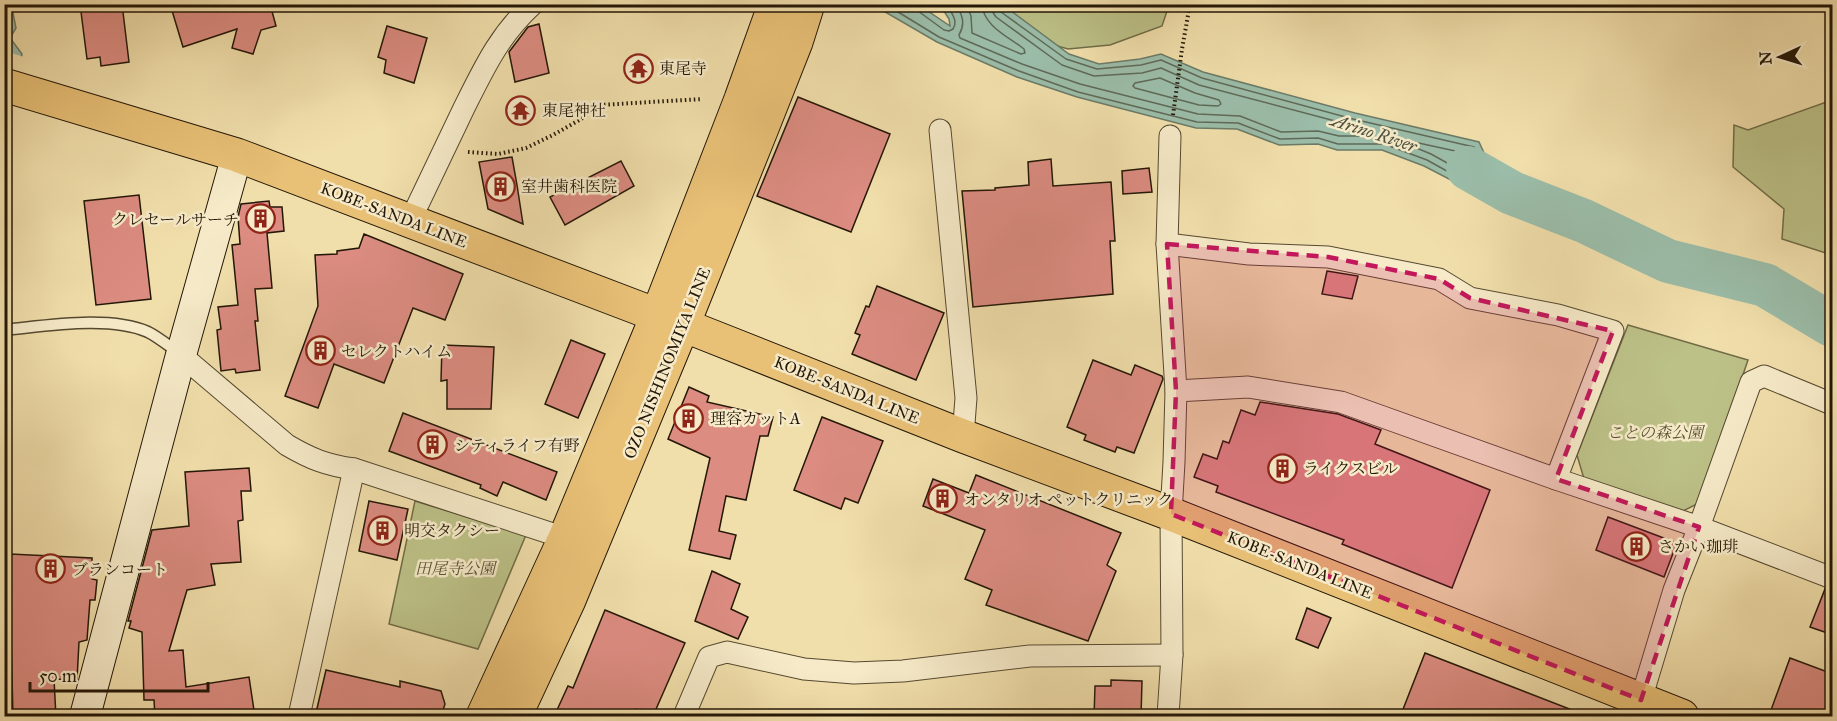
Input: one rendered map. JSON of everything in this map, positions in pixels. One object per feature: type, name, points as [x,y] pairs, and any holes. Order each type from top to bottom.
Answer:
[{"type":"main road","name":"OZO NISHINOMIYA LINE","points":[[515,717],[569,600],[670,320],[741,99],[775,4]]},
{"type":"main road","name":"OZO NISHINOMIYA LINE","points":[[483,717],[565,538],[762,128],[808,6]]},
{"type":"main road","name":"KOBE-SANDA LINE","points":[[4,85],[237,155],[670,320],[963,436],[1171,514],[1639,709],[1682,717]]},
{"type":"street","points":[[410,221],[440,156],[499,42],[533,4]]},
{"type":"street","points":[[940,130],[966,398],[963,436]]},
{"type":"street","points":[[1168,717],[1172,655],[1171,514],[1176,391],[1167,244],[1170,136]]},
{"type":"street","points":[[85,717],[237,155]]},
{"type":"street","points":[[1167,244],[1249,254],[1328,257],[1438,279],[1470,298],[1558,315],[1616,323],[1556,479]]},
{"type":"street","points":[[182,355],[287,445],[305,456],[326,465],[354,469],[565,538]]},
{"type":"street","points":[[1639,709],[1674,590],[1751,382],[1764,376],[1833,404]]},
{"type":"street","points":[[1176,391],[1248,387],[1341,402],[1556,479],[1699,527],[1833,578]]},
{"type":"street","points":[[299,717],[354,469]]},
{"type":"street","points":[[684,717],[709,657],[727,652],[804,669],[854,673],[903,671],[1030,656],[1172,655]]},
{"type":"lane","points":[[4,330],[74,324],[118,324],[148,333],[182,355]]},
{"type":"path","points":[[1170,136],[1190,4]]},
{"type":"path","points":[[440,156],[470,152],[498,154],[514,152],[553,135],[583,118],[600,105],[702,99]]},
{"type":"highlighted area","points":[[1167,244],[1328,257],[1439,279],[1470,298],[1613,331],[1556,479],[1699,527],[1641,700],[1171,514],[1176,391]]},
{"type":"green space","points":[[965,5],[1169,5],[1162,26],[1110,45],[1068,49],[1008,32]]},
{"type":"green space","points":[[1832,100],[1832,255],[1782,239],[1784,209],[1733,167],[1734,125],[1748,130]]},
{"type":"green space","name":"ことの森公園","points":[[1628,325],[1748,360],[1699,503],[1681,512],[1584,479],[1577,455]]},
{"type":"green space","name":"田尾寺公園","points":[[415,501],[526,535],[478,649],[389,624]]},
{"type":"water","points":[[5,5],[13,5],[16,28],[10,38],[22,54],[5,145]]},
{"type":"water","points":[[866,5],[919,5],[950,26],[949,19],[942,8],[944,5],[997,5],[1007,8],[1069,54],[1099,64],[1161,54],[1203,72],[1355,113],[1479,142],[1485,155],[1527,180],[1516,209],[1485,200],[1484,197],[1424,166],[1382,150],[1337,150],[1318,144],[1279,145],[1237,129],[1196,128],[1077,97],[1017,77],[937,42],[875,6],[870,8]]},
{"type":"pier","points":[[5,51],[24,57],[12,124],[4,122]]},
{"type":"building","points":[[80,4],[122,4],[129,62],[101,66],[100,57],[87,59]]},
{"type":"building","points":[[170,4],[270,4],[276,26],[261,30],[253,54],[232,48],[237,29],[183,47]]},
{"type":"building","points":[[539,24],[549,73],[515,82],[509,52],[528,27]]},
{"type":"building","points":[[387,26],[427,38],[414,83],[384,73],[386,60],[378,57]]},
{"type":"building","points":[[798,97],[890,134],[851,232],[757,196]]},
{"type":"building","name":"室井歯科医院","points":[[512,157],[523,224],[488,209],[479,162]]},
{"type":"building","points":[[1051,159],[1053,186],[1111,182],[1115,241],[1110,241],[1113,294],[973,307],[962,191],[995,190],[995,188],[1029,185],[1028,162]]},
{"type":"building","points":[[621,161],[634,186],[565,225],[550,197]]},
{"type":"building","points":[[1149,168],[1152,192],[1123,194],[1122,171]]},
{"type":"building","points":[[139,195],[151,299],[96,305],[84,201]]},
{"type":"building","points":[[269,201],[270,207],[282,207],[284,231],[267,233],[272,288],[255,289],[258,321],[255,321],[260,370],[236,373],[235,369],[221,371],[217,330],[221,329],[218,307],[238,305],[232,245],[240,244],[238,217],[241,204]]},
{"type":"building","points":[[364,234],[463,274],[445,320],[413,308],[384,383],[334,364],[318,408],[285,396],[318,306],[315,255],[337,254],[337,251],[359,248]]},
{"type":"building","points":[[1327,271],[1358,276],[1352,299],[1322,294]]},
{"type":"building","points":[[877,286],[944,313],[916,380],[852,354],[860,335],[855,333]]},
{"type":"building","points":[[571,340],[605,354],[578,418],[545,404]]},
{"type":"building","points":[[442,345],[494,347],[491,409],[447,409],[447,380],[441,381]]},
{"type":"building","points":[[1093,360],[1131,375],[1135,365],[1162,376],[1163,379],[1134,453],[1117,447],[1115,452],[1084,440],[1086,435],[1067,427]]},
{"type":"building","points":[[689,387],[709,396],[707,402],[773,417],[768,436],[760,436],[746,500],[726,496],[719,531],[736,535],[730,559],[689,550],[710,458],[668,439]]},
{"type":"building","points":[[1260,402],[1338,414],[1381,430],[1375,444],[1490,490],[1452,588],[1342,544],[1344,540],[1216,492],[1218,486],[1194,477],[1203,454],[1217,459],[1223,441],[1229,443],[1241,410],[1255,415]]},
{"type":"building","points":[[403,413],[557,472],[546,500],[503,482],[497,496],[480,488],[481,485],[389,451]]},
{"type":"building","points":[[822,417],[883,441],[858,503],[845,498],[841,509],[794,490]]},
{"type":"building","points":[[249,468],[251,491],[241,491],[243,520],[238,521],[241,562],[211,564],[215,585],[187,590],[169,651],[183,650],[186,687],[249,677],[255,717],[155,717],[154,700],[144,700],[142,632],[129,628],[131,621],[128,621],[152,530],[189,526],[185,472]]},
{"type":"building","points":[[976,475],[1121,533],[1107,565],[1116,571],[1088,641],[986,605],[992,590],[965,579],[985,530],[923,506],[933,479],[969,493]]},
{"type":"building","name":"明交タクシー","points":[[369,501],[408,509],[397,560],[359,551]]},
{"type":"building","name":"さかい珈琲","points":[[1608,517],[1677,543],[1664,577],[1596,550]]},
{"type":"building","points":[[10,554],[92,558],[92,579],[97,580],[95,600],[90,600],[87,640],[79,642],[77,680],[54,679],[56,717],[13,717],[11,638],[5,638]]},
{"type":"building","points":[[712,571],[740,584],[731,609],[748,617],[738,639],[695,621]]},
{"type":"building","points":[[1825,589],[1833,591],[1833,635],[1810,627]]},
{"type":"building","points":[[1307,608],[1331,618],[1318,648],[1296,639]]},
{"type":"building","points":[[605,610],[685,643],[653,716],[636,709],[633,717],[575,717],[557,710],[568,686],[573,688]]},
{"type":"building","points":[[1425,653],[1585,715],[1585,717],[1400,717]]},
{"type":"building","points":[[1790,658],[1833,674],[1833,717],[1787,717],[1771,710]]},
{"type":"building","points":[[326,670],[400,687],[400,681],[441,691],[445,704],[441,717],[315,717]]},
{"type":"building","points":[[1111,680],[1142,681],[1141,717],[1094,717],[1095,686],[1111,686]]},
{"type":"waterway","name":"Arino River","points":[[1468,168],[1512,193],[1584,221],[1668,261],[1765,285],[1832,325]]},
{"type":"place","name":"東尾寺","points":[[638,68]]},
{"type":"place","name":"東尾神社","points":[[521,110]]},
{"type":"place","name":"室井歯科医院","points":[[500,186]]},
{"type":"place","name":"クレセールサーチ","points":[[260,219]]},
{"type":"place","name":"セレクトハイム","points":[[320,351]]},
{"type":"place","name":"理容カットA","points":[[689,418]]},
{"type":"place","name":"シティライフ有野","points":[[433,445]]},
{"type":"place","name":"ライクスビル","points":[[1282,468]]},
{"type":"place","name":"オンタリオ ペットクリニック","points":[[943,499]]},
{"type":"place","name":"明交タクシー","points":[[383,530]]},
{"type":"place","name":"さかい珈琲","points":[[1637,546]]},
{"type":"place","name":"ブランコート","points":[[51,569]]}]
